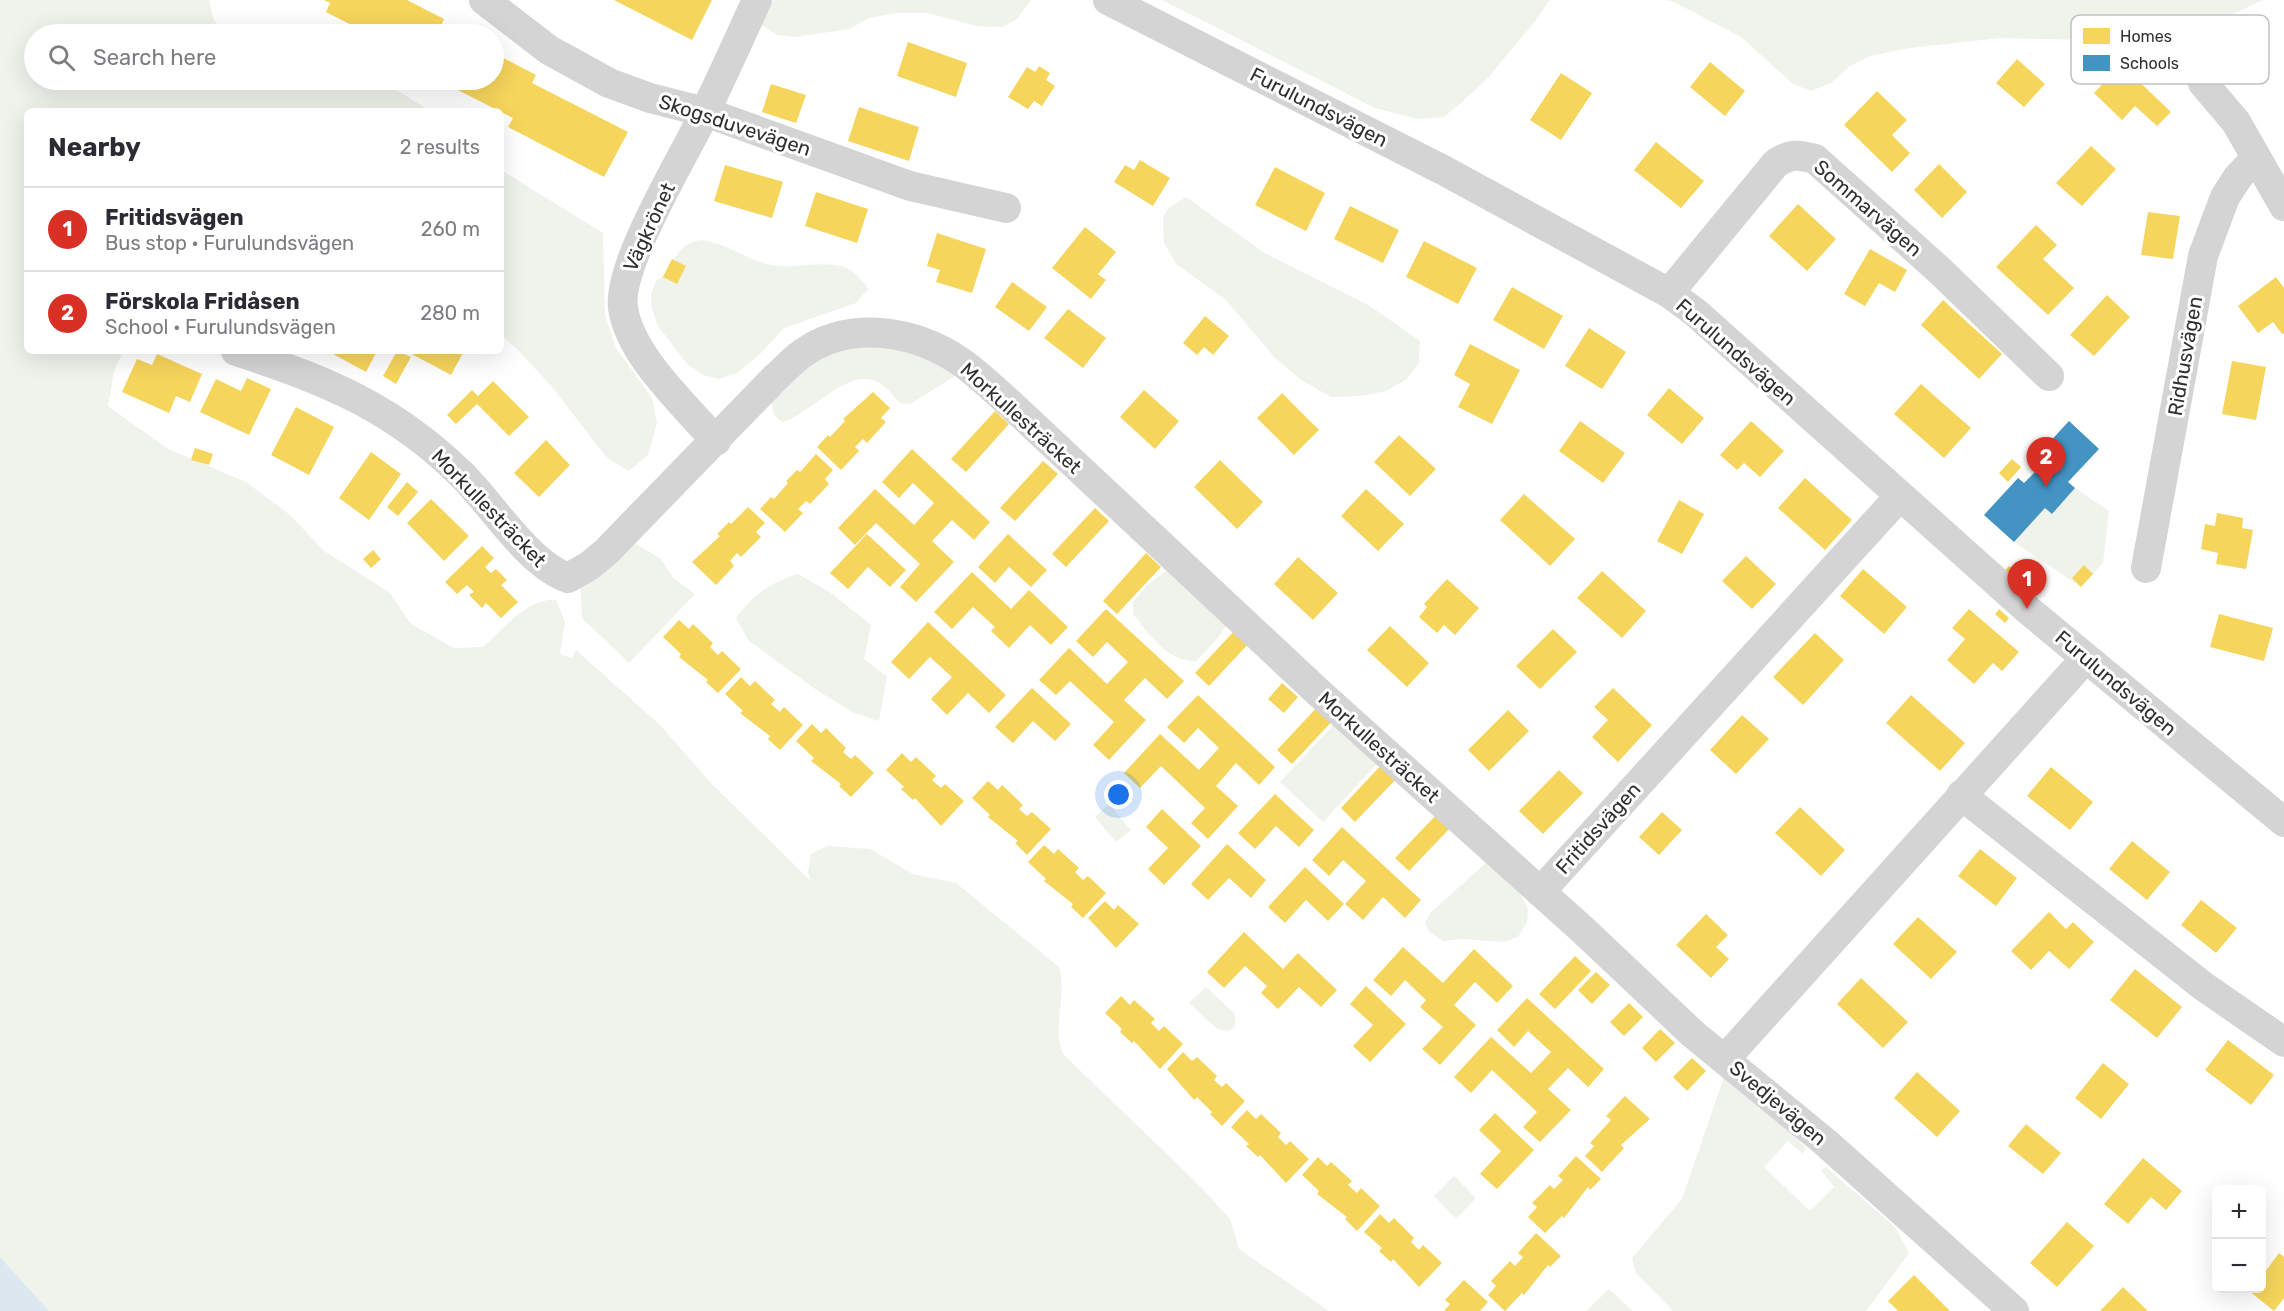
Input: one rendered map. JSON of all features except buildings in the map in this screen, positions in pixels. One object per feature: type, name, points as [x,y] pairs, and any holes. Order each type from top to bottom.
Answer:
[{"type":"street","name":"Skogsduvevägen","points":[[484,0],[549,50],[609,82],[650,98],[705,112],[910,186],[1006,208]]},
{"type":"street","name":"Vägkrönet","points":[[716,441],[638,350],[623,307],[624,282],[633,256],[705,112],[757,0]]},
{"type":"street","name":"Furulundsvägen","points":[[1108,0],[1454,175],[1668,293],[1696,313],[1899,497],[2086,658],[2284,822]]},
{"type":"street","points":[[2204,84],[2236,122],[2284,206]]},
{"type":"street","name":"Sommarvägen","points":[[1668,293],[1776,164],[1789,155],[1802,155],[1815,159],[1938,269],[2049,376]]},
{"type":"street","name":"Ridhusvägen","points":[[2146,568],[2203,256],[2225,197],[2238,177],[2256,158]]},
{"type":"street","name":"Morkullesträcket","points":[[244,354],[335,387],[379,408],[420,437],[462,475],[535,558],[553,573],[568,578],[589,567],[606,552],[776,378],[805,352],[833,339],[866,332],[918,339],[936,347],[963,363],[1007,401],[1318,692],[1540,892],[1693,1034],[1725,1059]]},
{"type":"street","name":"Fritidsvägen","points":[[1540,892],[1899,497]]},
{"type":"street","name":"Svedjevägen","points":[[2014,1311],[1825,1142],[1725,1059],[2086,658]]},
{"type":"street","points":[[1961,795],[2203,986],[2284,1042]]},
{"type":"shaded area","points":[[0,0],[209,0],[213,18],[217,24],[24,24],[24,90],[396,90],[426,108],[24,108],[24,354],[122,354],[114,372],[108,406],[168,449],[246,482],[290,515],[324,551],[389,592],[411,624],[454,648],[483,647],[526,609],[546,600],[556,600],[565,622],[560,654],[572,658],[576,650],[659,724],[711,783],[811,881],[808,872],[811,854],[827,846],[870,849],[913,874],[956,883],[1059,967],[1062,989],[1059,1033],[1063,1054],[1196,1182],[1230,1219],[1239,1249],[1329,1311],[49,1311],[0,1257]]},
{"type":"shaded area","points":[[773,0],[1031,0],[1016,20],[1002,27],[977,26],[927,13],[898,13],[868,18],[850,29],[795,37],[777,35],[762,25]]},
{"type":"shaded area","points":[[1162,0],[1554,0],[1549,1],[1487,79],[1463,101],[1444,117],[1417,119],[1375,108]]},
{"type":"shaded area","points":[[1663,0],[2263,0],[2231,15],[2071,15],[2071,40],[2000,38],[1910,48],[1870,56],[1850,66],[1831,83],[1811,91],[1793,84],[1741,37],[1672,1]]},
{"type":"shaded area","points":[[504,172],[603,233],[605,315],[616,348],[652,398],[657,423],[648,455],[629,471],[607,458],[552,387],[504,338]]},
{"type":"shaded area","points":[[1186,197],[1263,252],[1370,306],[1420,341],[1419,363],[1407,379],[1386,391],[1361,396],[1331,397],[1301,380],[1275,358],[1225,299],[1176,264],[1164,243],[1163,217],[1169,208]]},
{"type":"shaded area","points":[[701,240],[719,244],[771,265],[828,264],[841,266],[855,273],[868,289],[856,303],[784,328],[762,352],[737,373],[718,379],[703,375],[687,364],[658,326],[652,309],[651,294],[656,281],[667,271],[679,252],[692,242]]},
{"type":"shaded area","points":[[881,336],[965,370],[910,404],[900,403],[880,384],[872,380],[861,379],[849,382],[803,412],[782,422],[773,414],[772,402],[817,359]]},
{"type":"shaded area","points":[[2075,488],[2109,511],[2103,563],[2081,587],[2014,542],[2045,508],[2052,514]]},
{"type":"shaded area","points":[[633,542],[661,559],[673,578],[695,594],[629,663],[582,618],[580,584]]},
{"type":"shaded area","points":[[1174,565],[1228,623],[1218,638],[1196,661],[1185,660],[1168,652],[1153,639],[1133,614],[1133,602],[1147,585]]},
{"type":"shaded area","points":[[798,574],[831,593],[871,625],[864,659],[887,677],[879,721],[854,713],[815,689],[748,640],[736,618],[763,590]]},
{"type":"shaded area","points":[[1344,714],[1386,754],[1323,822],[1280,782]]},
{"type":"shaded area","points":[[1109,804],[1131,830],[1116,842],[1095,817]]},
{"type":"shaded area","points":[[1489,860],[1520,893],[1528,909],[1527,923],[1518,937],[1504,942],[1460,939],[1443,941],[1430,932],[1425,923],[1430,913]]},
{"type":"shaded area","points":[[1206,987],[1235,1014],[1235,1026],[1229,1031],[1217,1029],[1189,1003]]},
{"type":"shaded area","points":[[1726,1071],[1806,1148],[1803,1154],[1788,1141],[1764,1167],[1810,1211],[1834,1187],[1821,1170],[1826,1167],[1895,1227],[1909,1253],[1866,1311],[1673,1311],[1636,1273],[1632,1258],[1682,1199]]},
{"type":"shaded area","points":[[1454,1176],[1476,1198],[1456,1219],[1434,1196]]},
{"type":"shaded area","points":[[0,1257],[49,1311],[0,1311]]},
{"type":"shaded area","points":[[1609,1289],[1633,1311],[1586,1311]]},
{"type":"place","name":"Förskola Fridåsen","points":[[2046,487]]},
{"type":"place","name":"Fritidsvägen","points":[[2027,609]]}]
